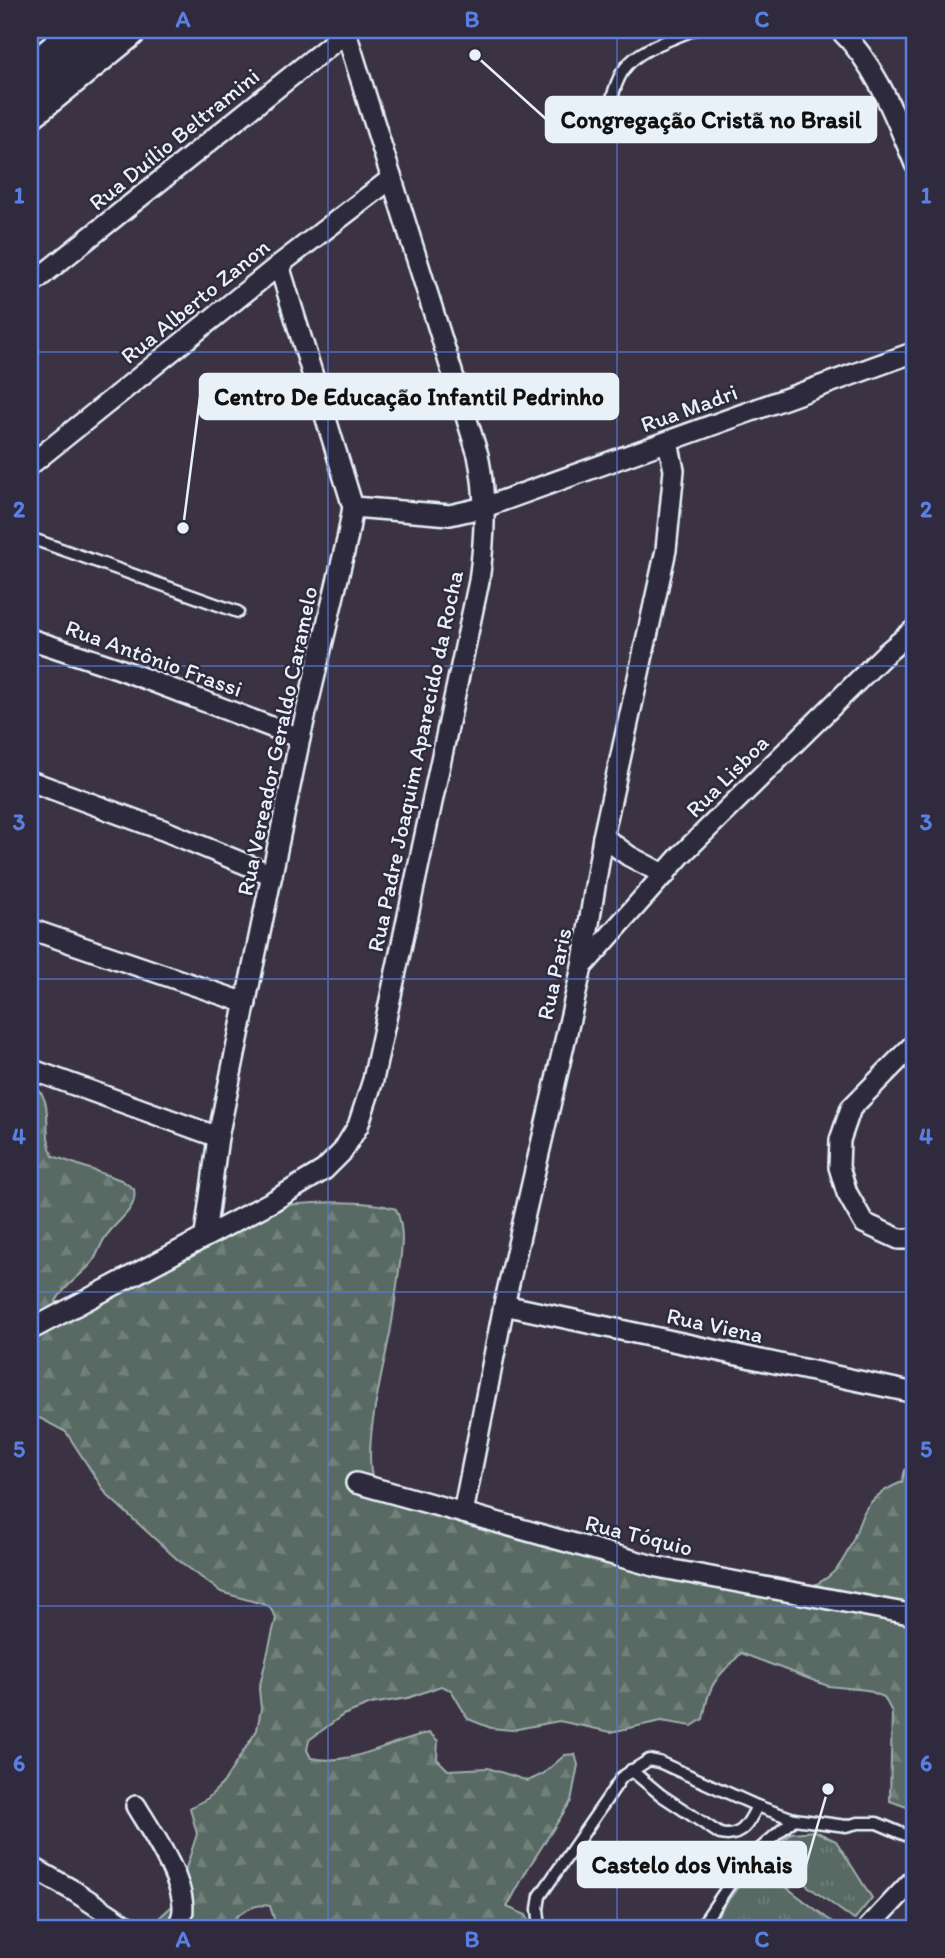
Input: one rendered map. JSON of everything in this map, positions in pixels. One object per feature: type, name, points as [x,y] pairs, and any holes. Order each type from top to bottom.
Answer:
[{"type":"highway","points":[[30,74],[83,30]]},
{"type":"highway","points":[[30,110],[128,30]]},
{"type":"street","points":[[840,30],[853,43],[872,71],[915,164]]},
{"type":"street","name":"Rua Padre Joaquim Aparecido da Rocha","points":[[30,1330],[273,1201],[324,1170],[342,1152],[358,1126],[376,1067],[479,581],[486,534],[485,486],[478,455],[347,31]]},
{"type":"street","name":"Rua Duílio Beltramini","points":[[30,285],[347,31]]},
{"type":"street","name":"Rua Alberto Zanon","points":[[30,465],[392,178]]},
{"type":"street","name":"Rua Vereador Geraldo Caramelo","points":[[205,1235],[218,1137],[300,738],[353,507],[279,265]]},
{"type":"street","name":"Rua Madri","points":[[353,507],[450,514],[485,507],[915,352]]},
{"type":"street","name":"Rua Paris","points":[[463,1513],[504,1305],[582,967],[603,838],[666,550],[674,470],[668,442]]},
{"type":"street","name":"Rua Lisboa","points":[[582,967],[681,855],[865,673],[915,629]]},
{"type":"street","name":"Rua Antônio Frassi","points":[[30,639],[117,668],[300,738]]},
{"type":"street","points":[[30,781],[163,830],[272,875]]},
{"type":"street","points":[[603,838],[629,856],[665,875]]},
{"type":"street","points":[[30,929],[246,1003]]},
{"type":"street","points":[[915,1043],[851,1108],[840,1140],[839,1167],[847,1193],[864,1223],[899,1239],[915,1239]]},
{"type":"street","points":[[30,1069],[218,1137]]},
{"type":"street","name":"Rua Viena","points":[[504,1305],[915,1393]]},
{"type":"street","name":"Rua Tóquio","points":[[356,1483],[657,1567],[915,1615]]},
{"type":"street","points":[[136,1807],[164,1851],[180,1888],[184,1914],[174,1928]]},
{"type":"street","points":[[30,1866],[130,1928]]},
{"type":"street","points":[[868,1928],[915,1878]]},
{"type":"lane","points":[[605,132],[618,80],[626,68],[639,55],[693,30]]},
{"type":"lane","points":[[30,538],[238,612]]},
{"type":"lane","points":[[540,1928],[540,1896],[622,1777],[649,1760],[794,1819],[846,1826],[877,1823],[915,1839]]},
{"type":"lane","points":[[631,1770],[661,1795],[720,1834],[730,1836],[744,1829],[757,1806]]},
{"type":"lane","points":[[703,1928],[744,1863],[794,1819]]},
{"type":"green space","points":[[30,1082],[44,1098],[49,1145],[53,1156],[121,1180],[134,1189],[130,1209],[111,1229],[91,1264],[60,1295],[56,1301],[58,1305],[280,1206],[354,1203],[396,1209],[402,1234],[401,1252],[372,1432],[370,1467],[373,1481],[453,1513],[798,1590],[820,1582],[835,1570],[847,1554],[867,1507],[883,1492],[902,1482],[905,1470],[910,1468],[915,1473],[915,1810],[890,1801],[892,1712],[884,1697],[867,1690],[828,1686],[741,1653],[714,1683],[703,1719],[692,1726],[661,1721],[611,1732],[559,1721],[512,1730],[491,1728],[468,1719],[451,1690],[441,1686],[408,1698],[371,1704],[343,1715],[309,1740],[307,1750],[311,1758],[342,1759],[430,1733],[438,1741],[437,1759],[448,1770],[488,1768],[528,1781],[543,1774],[565,1755],[575,1754],[578,1765],[571,1801],[507,1907],[526,1915],[533,1928],[277,1928],[270,1906],[264,1905],[245,1911],[225,1928],[152,1928],[183,1896],[186,1868],[197,1834],[190,1808],[208,1798],[223,1783],[257,1730],[261,1709],[259,1689],[276,1618],[269,1606],[221,1592],[178,1560],[107,1495],[66,1432],[30,1413]]},
{"type":"green space","points":[[815,1831],[836,1841],[872,1898],[854,1920],[775,1862],[774,1849],[791,1833]]},
{"type":"green space","points":[[751,1869],[765,1871],[840,1928],[710,1928]]},
{"type":"place","name":"Congregação Cristã no Brasil","points":[[475,55]]},
{"type":"place","name":"Centro De Educação Infantil Pedrinho","points":[[183,528]]},
{"type":"place","name":"Castelo dos Vinhais","points":[[828,1789]]}]
